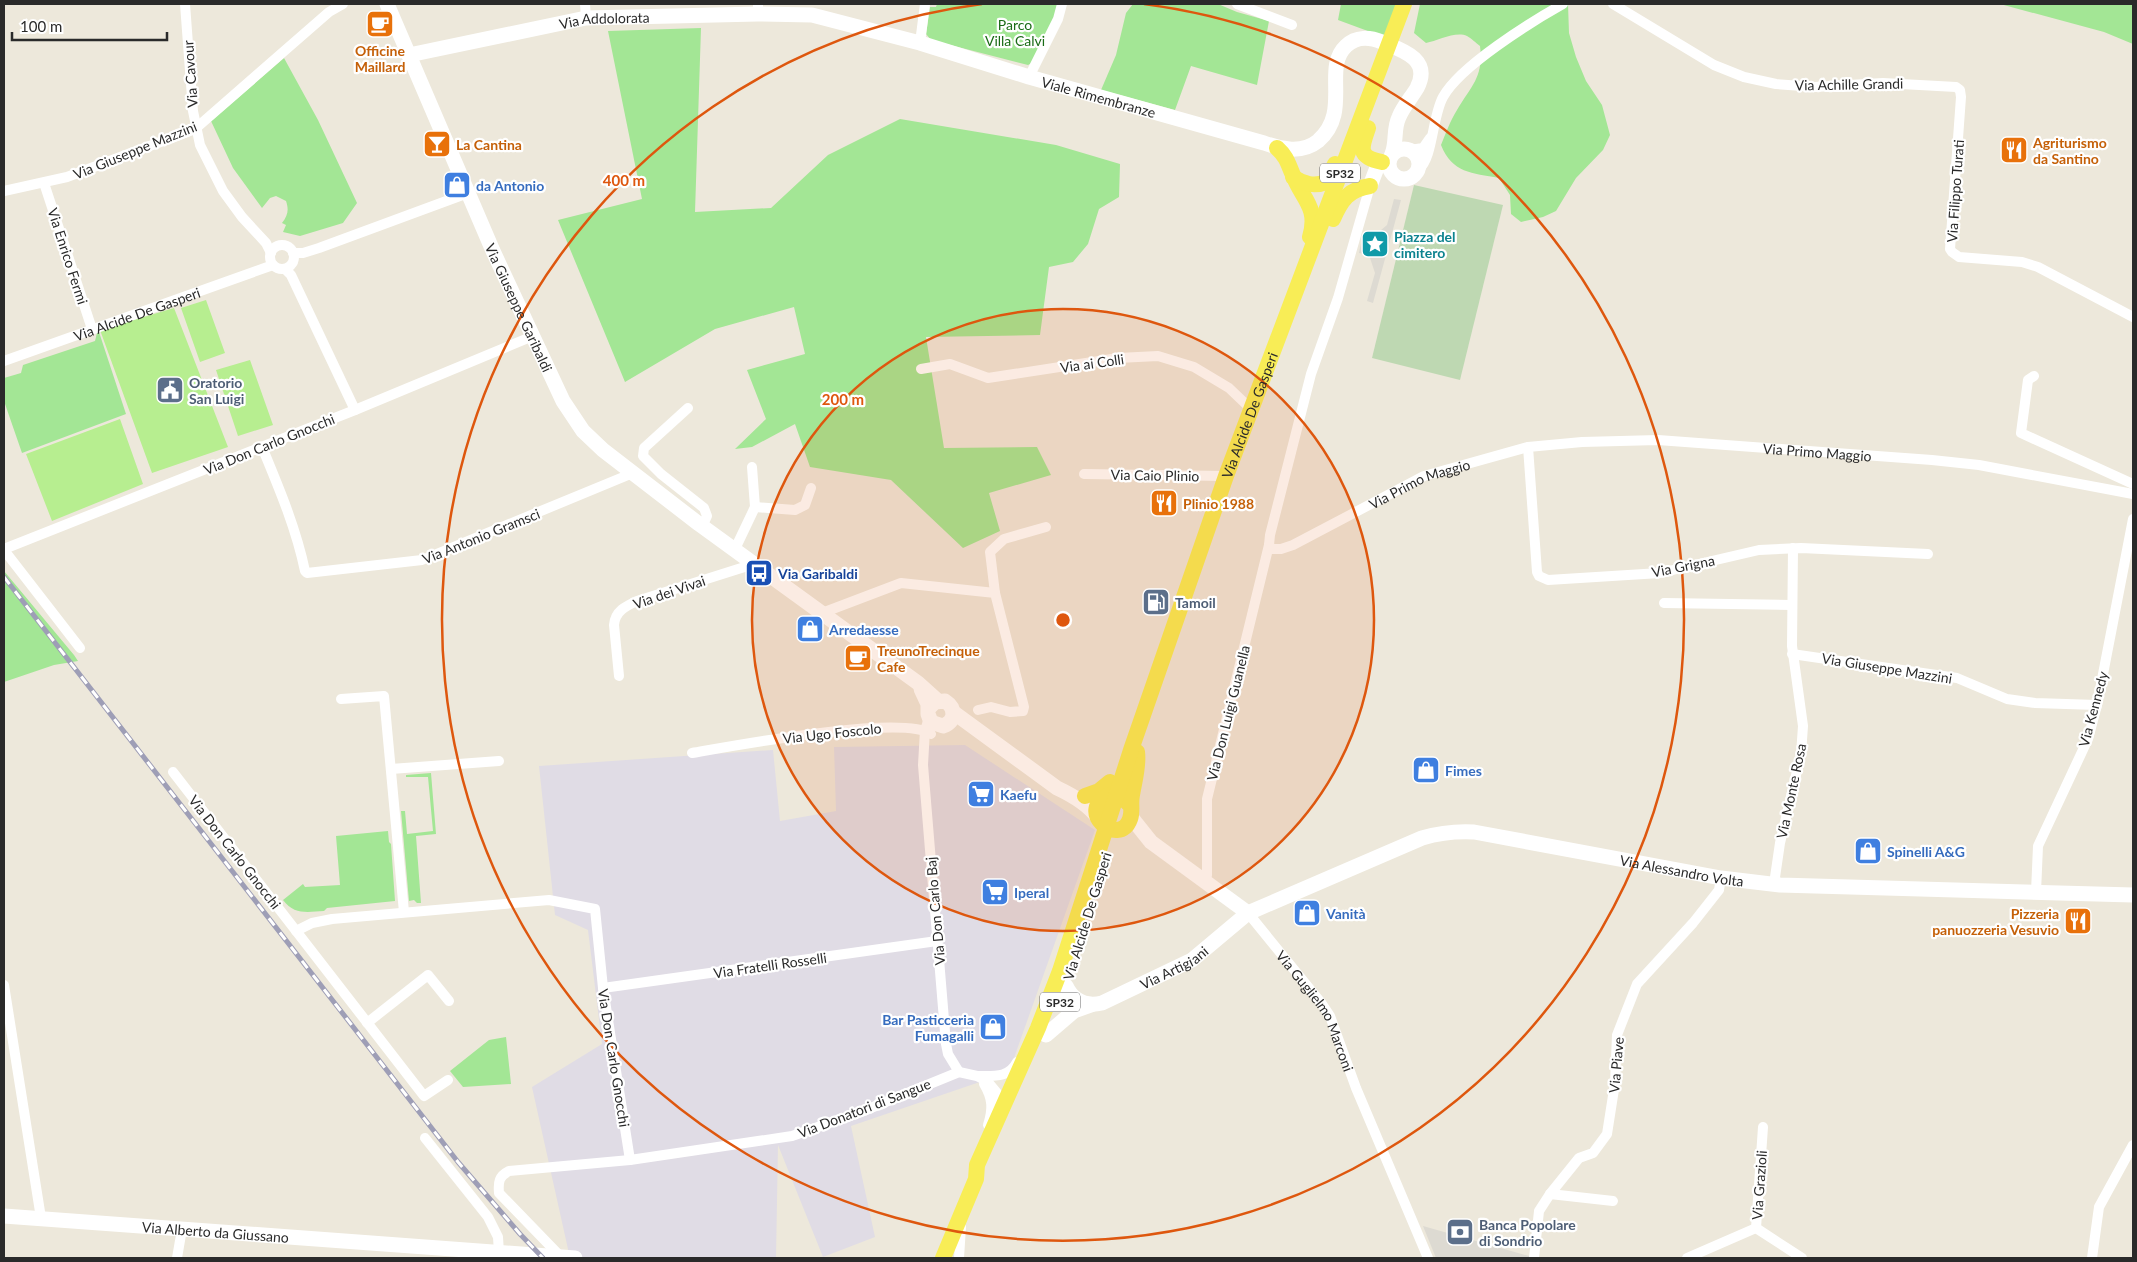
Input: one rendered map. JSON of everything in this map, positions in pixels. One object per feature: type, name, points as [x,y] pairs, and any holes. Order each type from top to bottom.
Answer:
[{"type":"main road","name":"SP32","points":[[1307,262],[1404,4]]},
{"type":"main road","points":[[1383,58],[1385,71],[1383,82],[1362,148],[1367,158],[1395,153]]},
{"type":"main road","points":[[1294,177],[1311,184],[1319,185],[1326,182],[1360,98],[1373,87]]},
{"type":"main road","points":[[1277,148],[1287,158],[1294,177],[1307,198],[1312,214],[1312,228],[1307,247],[1307,262]]},
{"type":"main road","points":[[1307,262],[1317,253],[1322,245],[1340,203],[1346,196],[1360,187],[1370,186]]},
{"type":"main road","name":"Via Alcide De Gasperi","points":[[981,1169],[1046,1034],[1106,825],[1121,802],[1135,748],[1160,670],[1226,476],[1307,262]]},
{"type":"main road","points":[[1077,795],[1099,791],[1108,785],[1115,776],[1125,753],[1135,748]]},
{"type":"main road","points":[[1106,825],[1124,827],[1121,802]]},
{"type":"main road","name":"Via Alcide De Gasperi","points":[[943,1258],[999,1130],[997,1111],[1065,975],[1096,869],[1096,861],[1106,825]]},
{"type":"street","name":"Via Cavour","points":[[185,4],[195,129],[205,157],[223,191],[242,217],[266,243],[272,258]]},
{"type":"street","name":"Via Giuseppe Mazzini","points":[[4,191],[44,183],[82,171],[195,129],[329,12],[343,4]]},
{"type":"street","name":"Via Giuseppe Garibaldi","points":[[387,4],[468,193],[533,336],[563,401],[583,431],[603,450],[702,527],[918,683],[936,719]]},
{"type":"street","points":[[920,42],[925,4]]},
{"type":"street","points":[[1030,77],[1058,18],[1062,4]]},
{"type":"street","points":[[1237,4],[1292,25]]},
{"type":"street","points":[[1370,186],[1384,181],[1409,178],[1426,161],[1437,109],[1451,85],[1539,17],[1563,4]]},
{"type":"street","name":"Via Achille Grandi","points":[[1613,4],[1721,68],[1754,80],[1815,87],[1883,83],[1956,87]]},
{"type":"street","name":"Via Addolorata","points":[[409,55],[586,11],[758,9],[812,15],[920,42]]},
{"type":"street","points":[[1277,148],[1306,147],[1322,137],[1334,120],[1336,70],[1340,54],[1354,40],[1362,38],[1376,39],[1403,50],[1416,59],[1419,64],[1420,76],[1418,86],[1396,124],[1395,153],[1390,170],[1400,179]]},
{"type":"street","name":"Viale Rimembranze","points":[[920,42],[1030,77],[1264,142],[1277,148]]},
{"type":"street","name":"Via Filippo Turati","points":[[1956,87],[1960,90],[1961,97],[1950,249],[1952,252],[1959,257],[2022,262],[2038,267],[2133,316]]},
{"type":"street","points":[[1269,544],[1311,374],[1338,298],[1375,170],[1395,153],[1423,148],[1431,137]]},
{"type":"street","points":[[1395,153],[1419,159],[1418,168]]},
{"type":"street","name":"Via Enrico Fermi","points":[[44,183],[92,329]]},
{"type":"street","points":[[295,254],[320,248],[468,193]]},
{"type":"street","points":[[288,270],[278,269],[272,258],[287,246],[295,254]]},
{"type":"street","points":[[288,270],[294,261],[295,254]]},
{"type":"street","name":"Via Alcide De Gasperi","points":[[4,362],[272,258]]},
{"type":"street","points":[[288,270],[355,410]]},
{"type":"street","name":"Via Don Carlo Gnocchi","points":[[80,648],[4,549],[355,410],[533,336]]},
{"type":"street","name":"Via ai Colli","points":[[921,369],[950,364],[988,378],[1118,358],[1158,356],[1194,367],[1229,388],[1251,409]]},
{"type":"street","points":[[2034,376],[2028,380],[2020,433],[2133,484]]},
{"type":"street","points":[[688,408],[644,448],[643,456],[667,479],[704,508],[707,516],[702,527]]},
{"type":"street","name":"Via Primo Maggio","points":[[1269,544],[1272,549],[1276,550],[1293,545],[1424,476],[1528,447],[1597,441],[1658,440],[1846,453],[1979,465],[2133,494]]},
{"type":"street","name":"Via Antonio Gramsci","points":[[262,447],[284,501],[300,550],[304,572],[307,573],[422,560],[633,473]]},
{"type":"street","name":"Via Grigna","points":[[1528,447],[1537,572],[1543,579],[1660,573],[1751,552],[1793,548],[1928,554]]},
{"type":"street","points":[[735,549],[755,507],[752,467]]},
{"type":"street","name":"Via Caio Plinio","points":[[1084,474],[1226,476]]},
{"type":"street","points":[[755,507],[795,510],[805,505],[811,488]]},
{"type":"street","name":"Via Kennedy","points":[[2036,892],[2038,846],[2088,739],[2097,705],[2133,519]]},
{"type":"street","points":[[978,710],[991,707],[1017,713],[1023,711],[1024,707],[995,593],[990,552],[1004,540],[1046,528]]},
{"type":"street","name":"Via Don Luigi Guanella","points":[[1205,883],[1207,875],[1207,799],[1269,544]]},
{"type":"street","name":"Via Monte Rosa","points":[[1774,884],[1780,843],[1801,754],[1804,726],[1792,654],[1793,548]]},
{"type":"street","name":"Via dei Vivai","points":[[619,676],[614,618],[624,607],[637,601],[754,564]]},
{"type":"street","points":[[822,613],[901,583],[995,593]]},
{"type":"street","points":[[1664,603],[1792,605]]},
{"type":"street","name":"Via Giuseppe Mazzini","points":[[1792,654],[1956,678],[2006,699],[2035,703],[2097,705]]},
{"type":"street","points":[[341,699],[384,696],[404,912]]},
{"type":"street","points":[[936,719],[973,727],[1057,788],[1077,795],[1121,802]]},
{"type":"street","name":"Via Ugo Foscolo","points":[[692,752],[836,731],[900,727],[936,719]]},
{"type":"street","name":"Via Ugo Foscolo","points":[[900,727],[936,719]]},
{"type":"street","name":"Via Don Carlo Baj","points":[[936,719],[924,748],[923,765],[946,1044],[948,1054],[959,1072]]},
{"type":"street","points":[[391,769],[499,762]]},
{"type":"street","name":"Via Don Carlo Gnocchi","points":[[173,772],[424,1096],[448,1080]]},
{"type":"street","points":[[1077,795],[1106,825]]},
{"type":"street","name":"Via Guglielmo Marconi","points":[[1121,802],[1151,842],[1248,913],[1322,1004],[1330,1016],[1356,1088],[1428,1258]]},
{"type":"street","name":"Via Alessandro Volta","points":[[1248,913],[1422,838],[1454,831],[1474,832],[1721,878],[1774,884],[2133,895]]},
{"type":"street","name":"Via Piave","points":[[1534,1258],[1539,1212],[1550,1194],[1579,1158],[1593,1153],[1606,1134],[1616,1083],[1617,1035],[1637,984],[1693,923],[1719,890],[1721,878]]},
{"type":"street","name":"Via Don Carlo Gnocchi","points":[[296,931],[312,924],[332,919],[549,900],[595,909],[603,988],[630,1160]]},
{"type":"street","name":"Via Artigiani","points":[[1046,1034],[1069,1015],[1091,1005],[1102,1003],[1192,960],[1248,913]]},
{"type":"street","name":"Via Fratelli Rosselli","points":[[603,988],[937,941]]},
{"type":"street","points":[[366,1023],[428,975],[449,1001]]},
{"type":"street","points":[[1063,978],[1072,996],[1082,1004],[1091,1005]]},
{"type":"street","name":"Via Alcide De Gasperi","points":[[977,1076],[995,1076],[1009,1072],[1016,1064],[1052,979],[1063,978]]},
{"type":"street","points":[[4,985],[41,1218]]},
{"type":"street","points":[[959,1072],[977,1076],[992,1087],[1000,1098],[997,1111]]},
{"type":"street","name":"Via Donatori di Sangue","points":[[630,1160],[792,1136],[861,1112],[959,1072]]},
{"type":"street","name":"Via Grazioli","points":[[1687,1258],[1756,1228],[1763,1126]]},
{"type":"street","points":[[425,1138],[488,1217],[498,1236],[499,1253]]},
{"type":"street","points":[[2092,1258],[2100,1207],[2133,1145]]},
{"type":"street","points":[[568,1258],[499,1193],[498,1182],[502,1175],[509,1171],[630,1160]]},
{"type":"street","points":[[1550,1194],[1613,1202]]},
{"type":"street","points":[[959,1258],[962,1213]]},
{"type":"street","name":"Via Alberto da Giussano","points":[[4,1216],[499,1253],[528,1257],[568,1258]]},
{"type":"street","points":[[1756,1228],[1802,1258]]},
{"type":"street","points":[[177,1258],[182,1229]]},
{"type":"shaded area","name":"Piazza del cimitero","points":[[1394,199],[1401,200],[1373,303],[1367,301],[1375,273],[1369,255],[1359,253],[1363,234],[1374,236],[1387,225]]},
{"type":"shaded area","points":[[965,745],[1095,830],[1009,1072],[851,1126],[875,1237],[823,1257],[778,1145],[776,1258],[570,1258],[532,1087],[602,1044],[588,930],[555,915],[539,766],[773,750],[780,821],[836,811],[834,747]]},
{"type":"shaded area","points":[[1423,1226],[1536,1258],[1436,1258]]},
{"type":"green space","name":"Parco Villa Calvi","points":[[937,4],[1058,4],[1056,13],[1032,63],[1028,65],[931,40],[926,34],[930,7],[936,7]]},
{"type":"green space","points":[[1133,4],[1218,4],[1237,12],[1269,21],[1257,85],[1191,66],[1175,110],[1101,90],[1116,55],[1126,13]]},
{"type":"green space","points":[[1341,4],[1397,4],[1384,37],[1338,20]]},
{"type":"green space","points":[[1420,4],[1568,4],[1569,33],[1576,57],[1586,81],[1602,105],[1610,135],[1603,150],[1576,178],[1556,211],[1543,217],[1521,222],[1511,214],[1510,195],[1499,178],[1464,170],[1451,161],[1446,154],[1441,145],[1452,118],[1478,74],[1481,57],[1480,46],[1469,37],[1462,35],[1452,35],[1426,43],[1414,33]]},
{"type":"green space","points":[[2000,4],[2133,4],[2133,44],[2104,32]]},
{"type":"green space","points":[[701,28],[695,212],[771,208],[828,155],[900,119],[1056,145],[1120,164],[1119,197],[1099,209],[1088,244],[1073,262],[1049,267],[1040,335],[926,337],[944,448],[1037,447],[1051,475],[989,493],[1000,531],[963,548],[891,480],[810,467],[795,424],[752,447],[735,449],[766,419],[747,370],[805,354],[794,307],[715,329],[625,382],[558,220],[642,199],[608,31]]},
{"type":"green space","points":[[284,58],[318,120],[357,203],[343,223],[300,236],[283,232],[286,225],[282,223],[288,210],[286,201],[276,196],[270,198],[262,208],[233,168],[211,121]]},
{"type":"green space","points":[[1414,185],[1503,205],[1460,380],[1372,358]]},
{"type":"green space","points":[[206,300],[225,353],[200,362],[181,308]]},
{"type":"green space","points":[[174,308],[228,447],[152,473],[100,330]]},
{"type":"green space","points":[[98,329],[126,414],[22,453],[4,401],[4,378],[21,373],[23,365],[95,341]]},
{"type":"green space","points":[[250,360],[273,425],[238,436],[216,370]]},
{"type":"green space","points":[[120,419],[143,484],[52,521],[26,454]]},
{"type":"green space","points":[[4,571],[78,661],[54,665],[4,682]]},
{"type":"green space","points":[[431,773],[436,834],[416,836],[421,903],[417,903],[414,900],[409,901],[401,811],[405,811],[407,834],[433,831],[428,777],[406,777],[406,775]]},
{"type":"green space","points":[[388,831],[391,844],[395,901],[327,908],[324,911],[301,912],[287,905],[283,900],[303,884],[305,887],[340,885],[336,836]]},
{"type":"green space","points":[[506,1037],[511,1084],[463,1087],[450,1071],[489,1040]]},
{"type":"railway","points":[[4,577],[458,1162],[543,1258]]},
{"type":"place","name":"Officine Maillard","points":[[380,24]]},
{"type":"place","name":"La Cantina","points":[[437,144]]},
{"type":"place","name":"Agriturismo da Santino","points":[[2014,150]]},
{"type":"place","name":"da Antonio","points":[[457,185]]},
{"type":"place","name":"Piazza del cimitero","points":[[1375,244]]},
{"type":"place","name":"Oratorio San Luigi","points":[[170,390]]},
{"type":"place","name":"Plinio 1988","points":[[1164,503]]},
{"type":"place","name":"Via Garibaldi","points":[[759,573]]},
{"type":"place","name":"Tamoil","points":[[1156,602]]},
{"type":"place","name":"Arredaesse","points":[[810,629]]},
{"type":"place","name":"TreunoTrecinque Cafe","points":[[858,658]]},
{"type":"place","name":"Fimes","points":[[1426,770]]},
{"type":"place","name":"Kaefu","points":[[981,794]]},
{"type":"place","name":"Spinelli A&G","points":[[1868,851]]},
{"type":"place","name":"Iperal","points":[[995,892]]},
{"type":"place","name":"Vanità","points":[[1307,913]]},
{"type":"place","name":"Pizzeria panuozzeria Vesuvio","points":[[2078,921]]},
{"type":"place","name":"Bar Pasticceria Fumagalli","points":[[993,1027]]},
{"type":"place","name":"Banca Popolare di Sondrio","points":[[1460,1232]]}]
